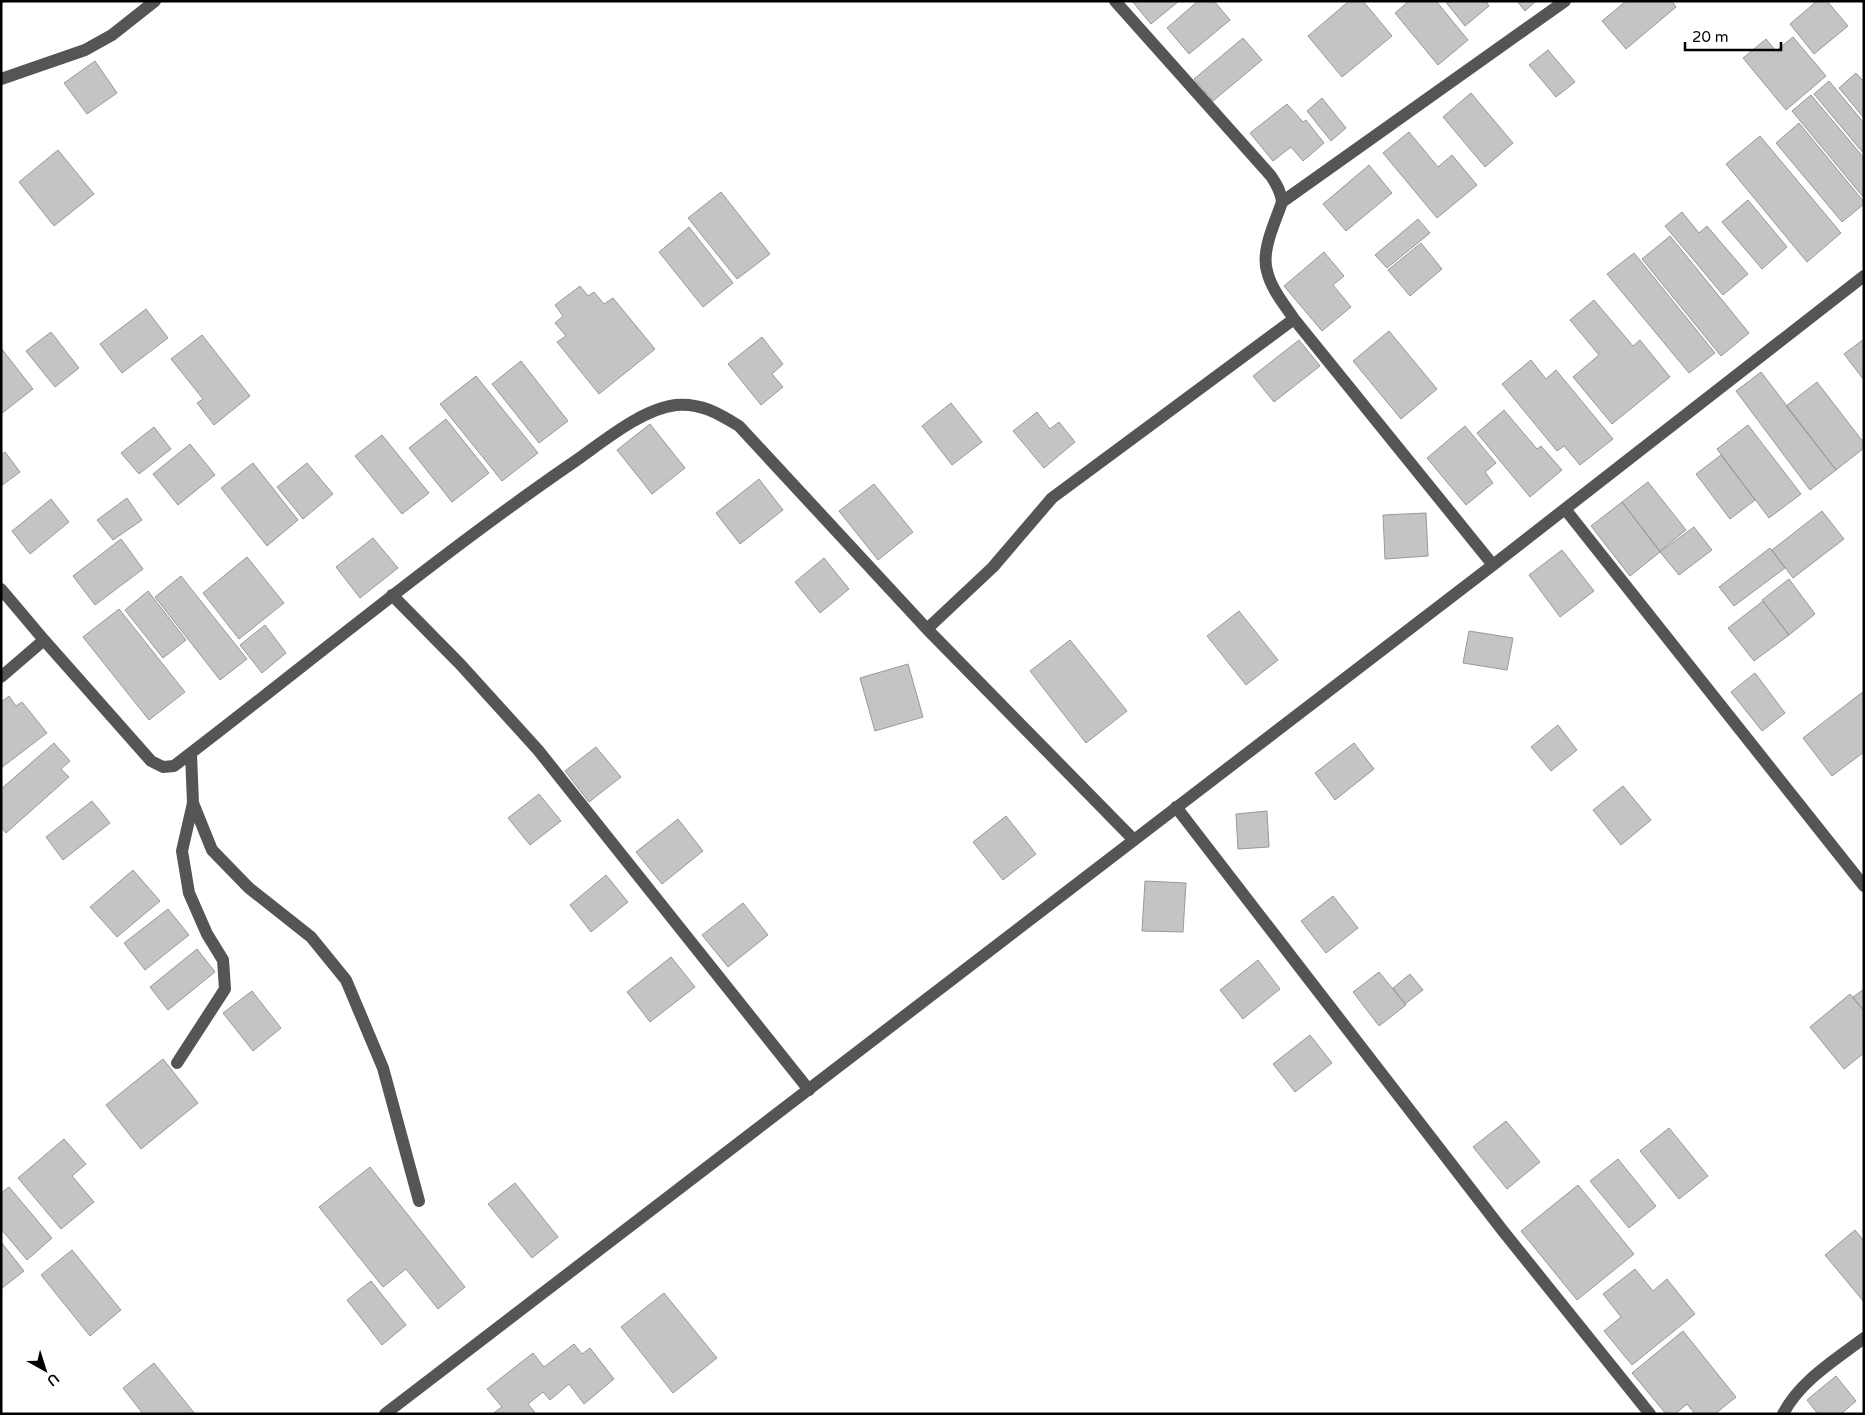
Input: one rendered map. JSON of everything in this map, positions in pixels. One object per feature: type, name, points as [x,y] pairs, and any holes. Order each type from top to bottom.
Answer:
[{"type":"street","points":[[1,80],[85,50],[112,35],[155,1]]},
{"type":"street","points":[[1115,1],[1271,176],[1281,194],[1282,202],[1265,258],[1267,271],[1273,286],[1294,319],[1493,565]]},
{"type":"street","points":[[1282,202],[1565,1]]},
{"type":"street","points":[[385,1414],[1566,509],[1864,276]]},
{"type":"street","points":[[927,629],[993,567],[1052,498],[1294,319]]},
{"type":"street","points":[[1,589],[151,761],[163,767],[174,766],[392,595],[523,497],[642,415],[675,405],[700,405],[738,426],[927,629],[1134,840]]},
{"type":"street","points":[[1566,509],[1864,886]]},
{"type":"street","points":[[392,595],[460,664],[538,750],[809,1090]]},
{"type":"street","points":[[1,677],[44,640]]},
{"type":"street","points":[[177,1063],[225,989],[223,960],[207,934],[189,893],[182,851],[193,803],[191,754]]},
{"type":"street","points":[[193,803],[212,850],[249,888],[311,937],[346,980],[383,1068],[419,1201]]},
{"type":"street","points":[[1176,807],[1503,1231],[1650,1414]]},
{"type":"street","points":[[1783,1414],[1802,1388],[1864,1338]]},
{"type":"building","points":[[1132,1],[1179,1],[1151,24]]},
{"type":"building","points":[[1198,1],[1214,1],[1230,20],[1189,54],[1167,28]]},
{"type":"building","points":[[1349,1],[1363,1],[1392,36],[1342,77],[1308,36]]},
{"type":"building","points":[[1409,1],[1436,1],[1468,40],[1438,65],[1395,13]]},
{"type":"building","points":[[1445,1],[1486,1],[1489,6],[1465,26]]},
{"type":"building","points":[[1517,1],[1536,1],[1525,11]]},
{"type":"building","points":[[1626,1],[1672,1],[1676,7],[1626,49],[1602,21]]},
{"type":"building","points":[[1817,1],[1827,1],[1848,26],[1814,54],[1790,24]]},
{"type":"building","points":[[1793,37],[1826,76],[1786,110],[1743,58],[1766,39],[1776,51]]},
{"type":"building","points":[[1243,38],[1262,60],[1213,101],[1194,79]]},
{"type":"building","points":[[1548,50],[1575,82],[1556,97],[1529,65]]},
{"type":"building","points":[[95,61],[117,93],[87,114],[64,83]]},
{"type":"building","points":[[1856,73],[1864,82],[1864,118],[1839,88]]},
{"type":"building","points":[[1829,81],[1864,123],[1864,154],[1814,94]]},
{"type":"building","points":[[1471,93],[1513,143],[1485,167],[1443,117]]},
{"type":"building","points":[[1811,95],[1864,158],[1864,198],[1792,111]]},
{"type":"building","points":[[1322,98],[1346,128],[1331,141],[1307,111]]},
{"type":"building","points":[[1287,104],[1303,122],[1306,120],[1324,143],[1303,161],[1291,147],[1273,161],[1250,133]]},
{"type":"building","points":[[1799,123],[1864,202],[1842,222],[1776,143]]},
{"type":"building","points":[[1409,132],[1438,167],[1452,155],[1477,185],[1437,218],[1383,153]]},
{"type":"building","points":[[1760,136],[1841,233],[1807,262],[1726,164]]},
{"type":"building","points":[[58,150],[94,194],[54,226],[19,182]]},
{"type":"building","points":[[1369,165],[1392,193],[1346,231],[1323,204]]},
{"type":"building","points":[[721,192],[770,254],[737,279],[688,218]]},
{"type":"building","points":[[1748,200],[1787,247],[1762,269],[1722,222]]},
{"type":"building","points":[[1682,212],[1699,233],[1707,226],[1748,274],[1723,295],[1665,226]]},
{"type":"building","points":[[1418,219],[1430,233],[1387,268],[1375,255]]},
{"type":"building","points":[[689,227],[733,283],[703,307],[659,252]]},
{"type":"building","points":[[1670,236],[1749,333],[1721,356],[1642,259]]},
{"type":"building","points":[[1421,243],[1442,269],[1410,296],[1388,270]]},
{"type":"building","points":[[1324,252],[1344,276],[1333,285],[1351,307],[1322,331],[1284,286]]},
{"type":"building","points":[[1634,253],[1715,353],[1689,373],[1607,274]]},
{"type":"building","points":[[580,286],[588,296],[594,292],[604,304],[613,298],[655,349],[599,394],[557,342],[566,336],[555,323],[563,316],[555,305]]},
{"type":"building","points":[[1594,300],[1633,346],[1640,340],[1670,377],[1612,424],[1573,377],[1599,355],[1570,320]]},
{"type":"building","points":[[146,309],[168,338],[122,373],[100,344]]},
{"type":"building","points":[[1389,331],[1437,389],[1401,419],[1353,361]]},
{"type":"building","points":[[51,332],[79,368],[55,387],[26,351]]},
{"type":"building","points":[[202,335],[250,396],[214,425],[197,403],[203,399],[171,359]]},
{"type":"building","points":[[762,337],[783,364],[772,374],[783,387],[761,405],[728,364]]},
{"type":"building","points":[[1864,339],[1864,380],[1844,354]]},
{"type":"building","points":[[1299,340],[1320,366],[1274,402],[1253,376]]},
{"type":"building","points":[[1,348],[33,389],[1,414]]},
{"type":"building","points":[[1531,360],[1546,379],[1556,370],[1613,439],[1580,465],[1564,446],[1557,451],[1502,384]]},
{"type":"building","points":[[521,361],[568,421],[539,443],[492,384]]},
{"type":"building","points":[[1761,372],[1836,470],[1810,490],[1736,391]]},
{"type":"building","points":[[476,376],[538,453],[502,481],[440,404]]},
{"type":"building","points":[[1817,382],[1864,443],[1864,448],[1836,470],[1786,406]]},
{"type":"building","points":[[951,403],[982,442],[952,465],[922,426]]},
{"type":"building","points":[[1504,410],[1537,449],[1541,446],[1562,470],[1530,497],[1477,433]]},
{"type":"building","points":[[1037,412],[1050,429],[1059,422],[1075,442],[1044,468],[1013,431]]},
{"type":"building","points":[[446,419],[489,473],[452,502],[409,448]]},
{"type":"building","points":[[650,424],[685,468],[652,494],[617,450]]},
{"type":"building","points":[[1748,425],[1801,494],[1769,518],[1717,449]]},
{"type":"building","points":[[1465,426],[1496,463],[1485,472],[1493,483],[1466,505],[1427,458]]},
{"type":"building","points":[[154,427],[171,449],[139,474],[121,453]]},
{"type":"building","points":[[382,435],[429,493],[402,514],[355,456]]},
{"type":"building","points":[[190,444],[215,475],[178,505],[153,474]]},
{"type":"building","points":[[5,452],[20,472],[1,486],[1,455]]},
{"type":"building","points":[[1721,455],[1755,500],[1730,519],[1696,474]]},
{"type":"building","points":[[253,463],[298,520],[267,546],[221,488]]},
{"type":"building","points":[[307,463],[333,494],[303,519],[277,487]]},
{"type":"building","points":[[759,479],[783,510],[740,544],[716,513]]},
{"type":"building","points":[[1648,482],[1686,530],[1660,551],[1622,502]]},
{"type":"building","points":[[874,484],[913,532],[878,560],[839,511]]},
{"type":"building","points":[[127,498],[142,520],[113,540],[97,520]]},
{"type":"building","points":[[51,499],[69,522],[30,554],[12,531]]},
{"type":"building","points":[[1622,502],[1660,552],[1630,576],[1591,526]]},
{"type":"building","points":[[1822,511],[1844,539],[1793,578],[1772,550]]},
{"type":"building","points":[[1426,513],[1428,556],[1385,559],[1383,515]]},
{"type":"building","points":[[1694,527],[1712,550],[1679,575],[1660,552]]},
{"type":"building","points":[[373,538],[398,568],[360,598],[336,567]]},
{"type":"building","points":[[121,539],[143,569],[95,605],[73,576]]},
{"type":"building","points":[[1770,548],[1785,568],[1734,606],[1719,587]]},
{"type":"building","points":[[1562,550],[1594,591],[1560,617],[1529,575]]},
{"type":"building","points":[[247,557],[284,603],[239,639],[203,593]]},
{"type":"building","points":[[824,558],[849,589],[820,613],[795,582]]},
{"type":"building","points":[[181,576],[247,659],[220,680],[155,597]]},
{"type":"building","points":[[1789,579],[1815,614],[1789,635],[1762,600]]},
{"type":"building","points":[[148,591],[186,640],[163,658],[125,610]]},
{"type":"building","points":[[1763,601],[1789,635],[1754,661],[1728,628]]},
{"type":"building","points":[[119,609],[185,692],[149,720],[83,637]]},
{"type":"building","points":[[1239,611],[1278,660],[1246,685],[1207,636]]},
{"type":"building","points":[[265,625],[286,653],[262,673],[240,645]]},
{"type":"building","points":[[1469,631],[1513,638],[1507,670],[1463,663]]},
{"type":"building","points":[[1070,640],[1127,711],[1086,743],[1030,671]]},
{"type":"building","points":[[908,664],[923,717],[875,731],[860,678]]},
{"type":"building","points":[[1755,673],[1785,713],[1762,731],[1731,692]]},
{"type":"building","points":[[1864,691],[1864,752],[1832,776],[1803,738]]},
{"type":"building","points":[[9,696],[16,706],[22,702],[47,733],[1,768],[1,702]]},
{"type":"building","points":[[1558,725],[1577,750],[1551,771],[1531,747]]},
{"type":"building","points":[[54,743],[70,761],[61,769],[69,777],[6,833],[1,827],[1,789]]},
{"type":"building","points":[[1354,743],[1374,769],[1335,800],[1315,773]]},
{"type":"building","points":[[596,747],[621,777],[589,802],[565,771]]},
{"type":"building","points":[[1623,786],[1651,820],[1621,845],[1593,810]]},
{"type":"building","points":[[539,794],[561,821],[530,845],[508,818]]},
{"type":"building","points":[[92,801],[110,823],[63,860],[46,837]]},
{"type":"building","points":[[1267,811],[1269,847],[1238,849],[1236,814]]},
{"type":"building","points":[[1006,816],[1036,854],[1003,880],[973,842]]},
{"type":"building","points":[[678,819],[703,851],[662,884],[636,852]]},
{"type":"building","points":[[133,870],[160,901],[117,937],[90,907]]},
{"type":"building","points":[[606,875],[628,902],[591,932],[570,905]]},
{"type":"building","points":[[1145,881],[1186,883],[1183,932],[1142,931]]},
{"type":"building","points":[[1333,896],[1358,928],[1326,953],[1301,921]]},
{"type":"building","points":[[743,903],[768,935],[728,967],[702,935]]},
{"type":"building","points":[[168,909],[189,935],[145,970],[124,943]]},
{"type":"building","points":[[197,949],[215,972],[168,1010],[150,987]]},
{"type":"building","points":[[671,957],[695,987],[650,1022],[627,992]]},
{"type":"building","points":[[1258,960],[1280,989],[1243,1019],[1220,990]]},
{"type":"building","points":[[1379,972],[1406,1005],[1379,1026],[1353,992]]},
{"type":"building","points":[[1410,974],[1423,990],[1405,1004],[1393,988]]},
{"type":"building","points":[[1864,989],[1864,1011],[1853,997]]},
{"type":"building","points":[[252,991],[281,1028],[253,1051],[223,1013]]},
{"type":"building","points":[[1850,994],[1864,1011],[1864,1053],[1844,1069],[1810,1027]]},
{"type":"building","points":[[1310,1035],[1332,1063],[1295,1092],[1273,1064]]},
{"type":"building","points":[[163,1059],[198,1103],[141,1149],[106,1105]]},
{"type":"building","points":[[1506,1121],[1540,1162],[1507,1189],[1473,1147]]},
{"type":"building","points":[[1669,1128],[1708,1176],[1679,1199],[1640,1151]]},
{"type":"building","points":[[64,1139],[86,1164],[72,1176],[94,1202],[61,1229],[18,1178]]},
{"type":"building","points":[[1618,1159],[1656,1206],[1629,1228],[1590,1181]]},
{"type":"building","points":[[370,1167],[465,1287],[438,1309],[406,1269],[383,1287],[319,1207]]},
{"type":"building","points":[[515,1183],[558,1237],[532,1258],[488,1204]]},
{"type":"building","points":[[1578,1185],[1634,1254],[1577,1300],[1521,1231]]},
{"type":"building","points":[[9,1187],[52,1238],[27,1260],[1,1229],[1,1193]]},
{"type":"building","points":[[1855,1230],[1864,1241],[1864,1302],[1825,1255]]},
{"type":"building","points":[[1,1242],[24,1271],[1,1289]]},
{"type":"building","points":[[72,1250],[121,1310],[90,1336],[41,1275]]},
{"type":"building","points":[[1635,1269],[1653,1291],[1667,1279],[1695,1314],[1632,1365],[1604,1331],[1621,1317],[1603,1294]]},
{"type":"building","points":[[371,1281],[406,1325],[382,1345],[347,1300]]},
{"type":"building","points":[[664,1293],[717,1358],[673,1393],[621,1327]]},
{"type":"building","points":[[1683,1331],[1736,1397],[1715,1414],[1695,1414],[1687,1404],[1675,1414],[1666,1414],[1632,1373]]},
{"type":"building","points":[[574,1344],[582,1354],[590,1348],[614,1379],[584,1404],[569,1384],[550,1400],[543,1392],[528,1404],[536,1414],[492,1414],[502,1407],[487,1389],[533,1353],[544,1367]]},
{"type":"building","points":[[154,1363],[195,1414],[143,1414],[123,1388]]},
{"type":"building","points":[[1836,1376],[1856,1401],[1841,1414],[1818,1414],[1807,1400]]}]
